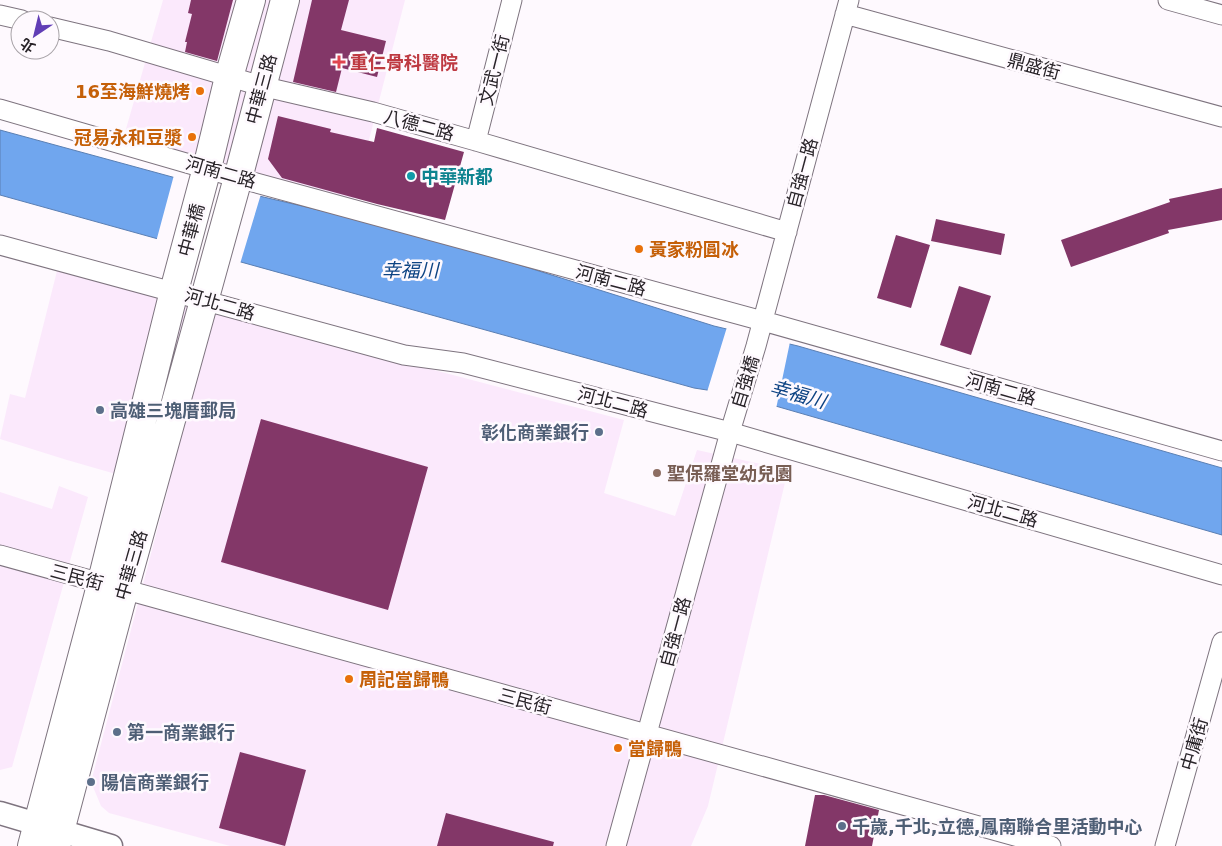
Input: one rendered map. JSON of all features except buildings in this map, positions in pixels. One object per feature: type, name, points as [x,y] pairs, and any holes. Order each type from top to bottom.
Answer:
[{"type":"main road","name":"中華三路","points":[[207,168],[250,0]]},
{"type":"main road","name":"中華三路","points":[[238,178],[285,0]]},
{"type":"main road","name":"中華橋","points":[[174,291],[207,168]]},
{"type":"main road","name":"中華橋","points":[[204,299],[238,178]]},
{"type":"main road","name":"中華三路","points":[[47,837],[112,586],[174,291]]},
{"type":"main road","name":"中華三路","points":[[112,586],[204,299]]},
{"type":"street","name":"文武一街","points":[[476,141],[512,0]]},
{"type":"street","points":[[1168,0],[1222,15]]},
{"type":"street","name":"鼎盛街","points":[[847,7],[1222,117]]},
{"type":"street","name":"自強一路","points":[[756,346],[847,7]]},
{"type":"street","name":"八德二路","points":[[60,29],[109,41],[261,86],[374,112],[787,232]]},
{"type":"street","name":"河南二路","points":[[0,109],[238,178],[763,321],[1222,451]]},
{"type":"street","name":"河北二路","points":[[0,244],[404,355],[463,363],[732,425],[1222,575]]},
{"type":"street","name":"自強橋","points":[[732,425],[756,346]]},
{"type":"street","name":"自強一路","points":[[616,846],[732,425]]},
{"type":"street","name":"三民街","points":[[0,556],[1051,846]]},
{"type":"street","name":"中庸街","points":[[1165,846],[1222,642]]},
{"type":"street","points":[[0,814],[47,837],[111,846]]},
{"type":"shaded area","points":[[163,0],[405,0],[353,202],[124,136]]},
{"type":"shaded area","points":[[57,271],[624,420],[604,493],[675,516],[697,450],[788,470],[708,806],[691,846],[230,846],[109,813],[101,806],[91,782],[168,489],[0,439],[10,394],[25,398]]},
{"type":"shaded area","points":[[59,486],[88,497],[12,767],[0,770],[0,492],[52,509]]},
{"type":"water","name":"幸福川","points":[[0,130],[198,184],[255,195],[421,234],[714,326],[798,346],[1222,468],[1222,535],[733,394],[694,388],[0,195]]},
{"type":"pier","points":[[174,175],[261,194],[240,264],[156,242]]},
{"type":"pier","points":[[727,327],[790,342],[776,409],[707,392]]},
{"type":"place","name":"重仁骨科醫院","points":[[339,62]]},
{"type":"place","name":"16至海鮮燒烤","points":[[200,91]]},
{"type":"place","name":"冠易永和豆漿","points":[[192,137]]},
{"type":"place","name":"中華新都","points":[[411,176]]},
{"type":"place","name":"黃家粉圓冰","points":[[639,249]]},
{"type":"place","name":"高雄三塊厝郵局","points":[[100,410]]},
{"type":"place","name":"彰化商業銀行","points":[[599,432]]},
{"type":"place","name":"聖保羅堂幼兒園","points":[[657,473]]},
{"type":"place","name":"周記當歸鴨","points":[[349,679]]},
{"type":"place","name":"第一商業銀行","points":[[117,732]]},
{"type":"place","name":"當歸鴨","points":[[618,748]]},
{"type":"place","name":"陽信商業銀行","points":[[91,782]]},
{"type":"place","name":"千歲,千北,立德,鳳南聯合里活動中心","points":[[842,826]]}]
